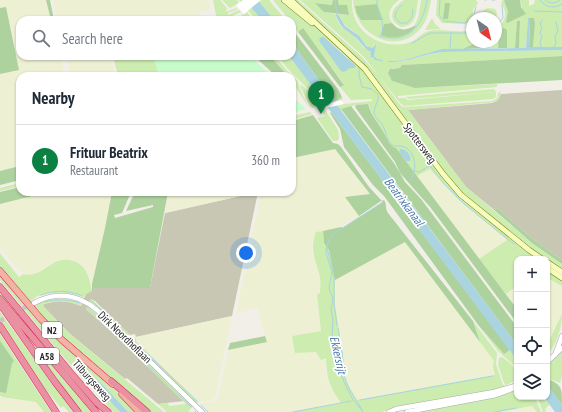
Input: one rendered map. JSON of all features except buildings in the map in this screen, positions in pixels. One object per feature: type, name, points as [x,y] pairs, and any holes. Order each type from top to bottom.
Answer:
[{"type":"highway","name":"Tilburgseweg","points":[[0,271],[56,335],[111,381]]},
{"type":"highway","name":"Tilburgseweg","points":[[0,287],[107,412]]},
{"type":"highway","name":"Tilburgseweg","points":[[0,299],[96,412]]},
{"type":"highway","points":[[0,304],[78,412]]},
{"type":"highway","points":[[0,326],[56,412]]},
{"type":"highway","name":"N2","points":[[111,381],[139,412]]},
{"type":"highway","points":[[111,381],[147,412]]},
{"type":"highway","points":[[47,398],[61,412]]},
{"type":"main road","name":"Spottersweg","points":[[284,0],[313,24],[320,27]]},
{"type":"main road","name":"Spottersweg","points":[[291,0],[365,69],[454,188],[470,203],[538,256]]},
{"type":"main road","name":"Spottersweg","points":[[529,250],[534,256]]},
{"type":"main road","points":[[550,264],[562,272]]},
{"type":"main road","points":[[550,270],[562,278]]},
{"type":"street","name":"Dirk Noordhoflaan","points":[[34,302],[50,296],[63,295],[75,297],[86,302],[98,310],[202,412]]},
{"type":"street","points":[[554,355],[562,336]]},
{"type":"street","points":[[550,359],[562,348]]},
{"type":"street","points":[[389,412],[396,409],[494,392],[514,386]]},
{"type":"street","points":[[407,412],[496,396],[514,387]]},
{"type":"shaded area","points":[[0,0],[46,0],[50,16],[16,16],[16,56],[5,7],[0,8]]},
{"type":"shaded area","points":[[53,0],[208,0],[211,9],[202,11],[198,16],[56,16]]},
{"type":"shaded area","points":[[17,60],[61,60],[64,72],[16,72],[16,167],[0,171],[0,74],[19,70]]},
{"type":"shaded area","points":[[67,60],[111,60],[114,72],[70,72]]},
{"type":"shaded area","points":[[562,90],[562,260],[534,240],[497,208],[493,209],[466,187],[408,110],[492,103],[498,100],[501,94]]},
{"type":"shaded area","points":[[335,148],[370,194],[345,197],[359,216],[338,228],[316,233],[313,239],[312,248],[320,278],[320,293],[317,294],[321,331],[292,336],[326,358],[326,374],[330,386],[342,403],[291,412],[209,412],[200,403],[214,401],[218,398],[228,350],[266,342],[258,308],[236,313],[260,196],[296,196],[296,157]]},
{"type":"shaded area","points":[[430,169],[467,208],[507,240],[479,259],[417,176]]},
{"type":"shaded area","points":[[32,196],[111,196],[92,284],[92,291],[85,269],[82,265],[76,262],[53,262],[36,274],[26,275],[19,271],[0,248],[0,204]]},
{"type":"shaded area","points":[[167,196],[240,196],[165,213]]},
{"type":"shaded area","points":[[240,196],[257,196],[232,316],[136,337],[135,334],[130,335],[95,301],[91,299],[89,302],[84,299],[86,294],[95,288],[150,288],[165,213]]},
{"type":"shaded area","points":[[405,242],[494,361],[493,366],[495,375],[357,400],[345,377],[335,305],[335,280]]},
{"type":"shaded area","points":[[550,280],[562,286],[562,314],[550,339]]},
{"type":"shaded area","points":[[514,288],[514,305],[506,294]]},
{"type":"shaded area","points":[[57,301],[70,302],[81,306],[82,303],[88,306],[86,309],[113,333],[115,330],[120,335],[118,338],[184,401],[158,404],[127,378],[125,379],[69,333],[43,306],[44,304]]},
{"type":"shaded area","points":[[232,316],[215,398],[211,400],[198,402],[136,341],[136,337]]},
{"type":"shaded area","points":[[0,397],[36,402],[44,412],[0,412]]},
{"type":"shaded area","points":[[532,406],[537,412],[498,412],[522,408]]},
{"type":"green space","points":[[46,0],[50,0],[53,16],[50,16]]},
{"type":"green space","points":[[213,0],[220,0],[227,8],[226,12],[237,8],[236,10],[228,13],[228,15],[239,10],[241,12],[232,16],[216,16]]},
{"type":"green space","points":[[222,0],[237,0],[239,3],[230,8]]},
{"type":"green space","points":[[239,0],[244,0],[258,16],[253,16]]},
{"type":"green space","points":[[269,0],[282,16],[271,16],[259,1]]},
{"type":"green space","points":[[273,0],[283,0],[361,67],[443,177],[532,256],[514,256],[514,288],[506,294],[479,259],[507,240],[458,199],[430,169],[417,176],[396,148],[390,144],[371,112],[368,104],[356,105],[340,110],[335,102],[342,97],[343,99],[341,101],[344,104],[372,101],[372,99],[351,100],[340,87],[344,84],[303,29],[298,32],[296,29],[296,16],[286,16]],"holes":[[[321,37],[324,37],[347,57],[353,67],[350,68]]]},
{"type":"green space","points":[[295,0],[298,0],[362,57],[403,107],[493,101],[497,98],[498,93],[501,92],[500,97],[496,102],[408,110],[466,187],[532,243],[562,264],[562,270],[550,263],[550,256],[540,256],[472,202],[455,186],[385,93]]},
{"type":"green space","points":[[300,0],[333,0],[333,5],[316,3],[324,12],[336,14],[340,25],[354,36],[363,47],[371,52],[372,54],[369,56],[371,58],[373,57],[377,59],[374,56],[374,44],[372,48],[366,45],[342,22],[338,14],[349,15],[339,5],[338,0],[352,0],[356,21],[362,30],[379,42],[400,44],[411,42],[424,33],[434,30],[466,31],[466,48],[463,49],[442,49],[404,60],[388,61],[394,62],[407,60],[442,52],[562,50],[562,56],[402,65],[400,68],[392,68],[392,81],[415,88],[497,84],[497,87],[398,96],[398,98],[405,98],[408,100],[496,92],[496,97],[493,99],[404,106],[400,103],[364,57]]},
{"type":"green space","points":[[333,0],[338,0],[339,5],[347,5],[349,15],[324,12],[315,3],[332,5]]},
{"type":"green space","points":[[353,0],[399,0],[389,13],[392,23],[384,24],[383,33],[385,36],[398,37],[416,26],[414,26],[418,18],[421,0],[431,0],[427,16],[420,29],[410,37],[400,41],[389,41],[378,38],[368,32],[355,12]],"holes":[[[377,4],[382,18],[356,6]]]},
{"type":"green space","points":[[404,0],[418,0],[415,18],[410,24],[401,27],[394,22],[392,15],[396,7]]},
{"type":"green space","points":[[437,0],[476,0],[478,3],[473,12],[466,12],[466,23],[464,24],[442,23],[436,15]]},
{"type":"green space","points":[[505,0],[504,1],[508,11],[506,22],[523,11],[520,0],[529,0],[529,6],[534,4],[535,0],[562,0],[562,47],[533,47],[535,23],[534,18],[528,18],[526,48],[519,48],[520,21],[517,21],[515,48],[507,48],[507,31],[502,32],[505,10],[501,3]]},
{"type":"green space","points":[[520,0],[521,7],[526,14],[507,23],[508,11],[504,1]]},
{"type":"green space","points":[[445,3],[450,3],[448,19],[443,19]]},
{"type":"green space","points":[[377,4],[383,20],[361,20],[357,14],[355,6]]},
{"type":"green space","points":[[6,7],[19,70],[0,74],[0,8]]},
{"type":"green space","points":[[487,8],[495,9],[496,12],[482,12]]},
{"type":"green space","points":[[247,12],[250,16],[241,16]]},
{"type":"green space","points":[[432,18],[435,24],[441,29],[425,30]]},
{"type":"green space","points":[[530,18],[534,18],[535,23],[533,47],[529,47]]},
{"type":"green space","points":[[517,21],[520,21],[519,48],[515,48]]},
{"type":"green space","points":[[392,23],[400,29],[408,29],[416,26],[405,35],[390,37],[381,35],[384,24]]},
{"type":"green space","points":[[303,28],[344,85],[340,87],[298,32]]},
{"type":"green space","points":[[502,29],[506,29],[507,31],[507,48],[502,48]]},
{"type":"green space","points":[[296,34],[338,89],[342,97],[335,102],[296,48]]},
{"type":"green space","points":[[466,48],[489,48],[463,49]]},
{"type":"green space","points":[[562,56],[562,80],[415,88],[392,81],[388,73],[390,69],[400,68],[402,65]]},
{"type":"green space","points":[[114,60],[168,60],[170,72],[117,72]]},
{"type":"green space","points":[[154,60],[254,60],[267,72],[158,72]]},
{"type":"green space","points":[[258,60],[274,60],[284,72],[272,72]]},
{"type":"green space","points":[[274,60],[278,60],[288,72],[284,72]]},
{"type":"green space","points":[[281,60],[292,60],[325,104],[323,104],[296,77],[296,72],[291,72]]},
{"type":"green space","points":[[296,79],[298,81],[308,106],[296,88]]},
{"type":"green space","points":[[302,85],[322,105],[313,108],[310,107],[300,86]]},
{"type":"green space","points":[[494,89],[496,92],[409,99],[405,97]]},
{"type":"green space","points":[[296,100],[306,109],[296,112]]},
{"type":"green space","points":[[368,104],[371,112],[390,144],[396,148],[514,305],[514,319],[430,207],[400,173],[395,162],[355,107],[356,105]]},
{"type":"green space","points":[[351,106],[394,163],[405,182],[421,199],[514,323],[514,341],[341,109]]},
{"type":"green space","points":[[324,108],[338,130],[339,138],[337,141],[333,141],[317,118],[325,116],[321,110]]},
{"type":"green space","points":[[310,112],[312,114],[296,119],[296,115]]},
{"type":"green space","points":[[331,112],[510,350],[504,354],[479,326],[384,196],[373,185],[344,147],[340,129],[330,113]]},
{"type":"green space","points":[[313,115],[333,143],[338,144],[341,147],[369,187],[382,201],[384,200],[388,213],[473,321],[480,342],[405,242],[335,280],[329,250],[324,243],[323,231],[341,227],[343,228],[383,202],[381,201],[359,216],[345,197],[370,194],[335,149],[296,157],[296,120]]},
{"type":"green space","points":[[16,167],[16,181],[0,185],[0,171]]},
{"type":"green space","points":[[16,184],[16,187],[0,191],[0,188]]},
{"type":"green space","points":[[16,188],[16,196],[32,196],[0,204],[0,192]]},
{"type":"green space","points":[[111,196],[129,196],[122,213],[114,215],[115,218],[153,207],[153,205],[126,211],[133,196],[167,196],[150,288],[95,288],[92,291],[92,284]]},
{"type":"green space","points":[[497,208],[534,240],[562,260],[562,264],[532,243],[493,209]]},
{"type":"green space","points":[[323,231],[324,243],[329,250],[335,276],[335,305],[345,377],[357,400],[495,375],[493,366],[494,361],[480,342],[473,321],[497,353],[496,364],[503,385],[508,386],[514,384],[504,389],[392,410],[390,409],[382,412],[291,412],[341,403],[329,382],[326,358],[321,360],[316,352],[295,353],[292,336],[321,331],[317,294],[320,293],[320,279],[313,250],[316,232]]},
{"type":"green space","points":[[0,253],[19,277],[23,274],[31,275],[37,273],[59,261],[65,260],[78,263],[87,273],[92,291],[86,294],[84,299],[84,297],[72,294],[56,293],[39,295],[29,302],[0,267]]},
{"type":"green space","points":[[550,272],[562,280],[562,286],[550,280]]},
{"type":"green space","points":[[0,276],[59,342],[109,384],[136,412],[128,412],[103,385],[75,362],[120,412],[113,412],[41,330],[0,280]]},
{"type":"green space","points":[[0,291],[68,373],[103,412],[100,412],[66,375],[0,295]]},
{"type":"green space","points":[[70,299],[82,303],[81,306],[67,302],[58,302],[44,304],[43,306],[69,333],[164,412],[149,412],[64,337],[33,306],[46,300]]},
{"type":"green space","points":[[91,299],[130,335],[124,335],[89,302]]},
{"type":"green space","points":[[88,306],[115,330],[113,333],[86,309]]},
{"type":"green space","points":[[0,312],[73,412],[69,412],[63,406],[61,408],[46,390],[0,319]]},
{"type":"green space","points":[[562,314],[558,336],[550,352],[550,339]]},
{"type":"green space","points":[[15,321],[62,378],[93,412],[82,412]]},
{"type":"green space","points":[[479,326],[504,354],[510,350],[514,356],[514,365],[498,351]]},
{"type":"green space","points":[[0,334],[51,412],[44,412],[36,402],[0,396]]},
{"type":"green space","points":[[120,335],[193,406],[188,412],[167,412],[158,404],[168,403],[169,406],[186,404],[118,338]]},
{"type":"green space","points":[[265,336],[267,342],[228,350],[230,343]]},
{"type":"green space","points":[[136,337],[136,341],[198,402],[196,404],[136,346],[134,340]]},
{"type":"green space","points":[[0,341],[14,361],[12,363],[6,393],[0,392]]},
{"type":"green space","points":[[562,350],[562,376],[560,383],[550,379],[550,362]]},
{"type":"green space","points":[[502,357],[514,368],[514,381],[506,385],[498,365],[499,358]]},
{"type":"green space","points":[[550,380],[560,387],[562,394],[562,405],[550,389]]},
{"type":"green space","points":[[514,388],[514,400],[536,400],[541,412],[537,412],[532,406],[498,412],[410,412],[507,392]]},
{"type":"green space","points":[[538,400],[547,400],[550,404],[545,409],[546,412],[543,412]]},
{"type":"water","points":[[244,0],[258,0],[271,16],[258,16]]},
{"type":"water","points":[[337,13],[345,26],[359,36],[366,46],[372,48],[376,44],[374,56],[377,59],[383,60],[382,61],[375,60],[373,57],[370,58],[371,52],[341,25],[337,19]]},
{"type":"water","points":[[528,18],[530,18],[529,47],[562,47],[562,50],[442,52],[401,61],[388,62],[404,60],[442,49],[526,48]]},
{"type":"water","points":[[321,37],[324,37],[356,66],[344,72],[341,71],[320,42],[319,40]]},
{"type":"water","name":"Beatrixkanaal","points":[[296,48],[514,341],[514,356],[292,60],[296,60]]},
{"type":"water","points":[[400,149],[408,153],[410,161],[406,161],[399,152]]},
{"type":"water","points":[[75,361],[103,385],[128,412],[120,412]]},
{"type":"water","points":[[550,389],[562,405],[562,412],[555,412],[546,400],[550,400]]},
{"type":"pier","points":[[243,0],[261,0],[244,14],[236,5]]},
{"type":"pier","points":[[341,100],[344,104],[322,109],[320,106]]},
{"type":"waterway","name":"Ekkersrijt","points":[[335,0],[337,13]]},
{"type":"waterway","name":"Ekkersrijt","points":[[377,0],[383,27],[380,37]]},
{"type":"waterway","points":[[380,36],[399,38],[413,31],[422,17],[427,0]]},
{"type":"waterway","points":[[440,0],[439,15],[444,21],[466,23]]},
{"type":"waterway","points":[[540,0],[545,5],[550,7],[556,7],[562,4]]},
{"type":"waterway","points":[[545,0],[552,3],[560,0]]},
{"type":"waterway","points":[[402,5],[397,10],[395,15],[400,23],[407,23],[412,17],[413,9]]},
{"type":"waterway","points":[[502,5],[502,19]]},
{"type":"waterway","points":[[475,12],[476,7]]},
{"type":"waterway","points":[[534,11],[562,12]]},
{"type":"waterway","points":[[541,47],[540,42],[542,37],[540,33],[542,28],[540,24],[542,20]]},
{"type":"waterway","points":[[554,47],[556,43],[555,37],[558,31],[556,22]]},
{"type":"waterway","points":[[412,43],[430,33],[466,33]]},
{"type":"waterway","points":[[450,48],[451,33]]},
{"type":"waterway","name":"Ekkersrijt","points":[[359,67],[362,87],[372,89],[378,95],[374,113],[383,126],[388,140],[392,145],[402,146],[411,153],[415,168],[410,181]]},
{"type":"waterway","points":[[414,171],[419,172],[429,166],[431,167],[444,184],[464,204],[514,244]]},
{"type":"waterway","name":"Ekkersrijt","points":[[363,412],[353,400],[344,382],[340,370],[339,349],[332,336],[333,320],[331,309],[333,299],[329,288],[332,272],[326,249],[333,234],[383,202]]},
{"type":"waterway","name":"Ekkersrijt","points":[[327,248],[334,277],[334,304],[337,325]]},
{"type":"waterway","points":[[41,295],[62,291],[82,296]]},
{"type":"waterway","points":[[44,302],[62,300],[80,303]]},
{"type":"waterway","points":[[91,300],[127,334]]},
{"type":"waterway","points":[[87,308],[113,332]]},
{"type":"waterway","name":"Ekkersrijt","points":[[338,328],[345,379],[362,410]]},
{"type":"waterway","points":[[118,337],[191,407]]},
{"type":"waterway","points":[[135,342],[197,401]]},
{"type":"waterway","points":[[360,400],[493,376]]},
{"type":"waterway","points":[[293,412],[351,401]]},
{"type":"waterway","points":[[201,405],[208,412]]},
{"type":"waterway","points":[[495,412],[516,408]]},
{"type":"tunnel","points":[[0,321],[31,304]]},
{"type":"place","name":"Frituur Beatrix","points":[[321,114]]}]
